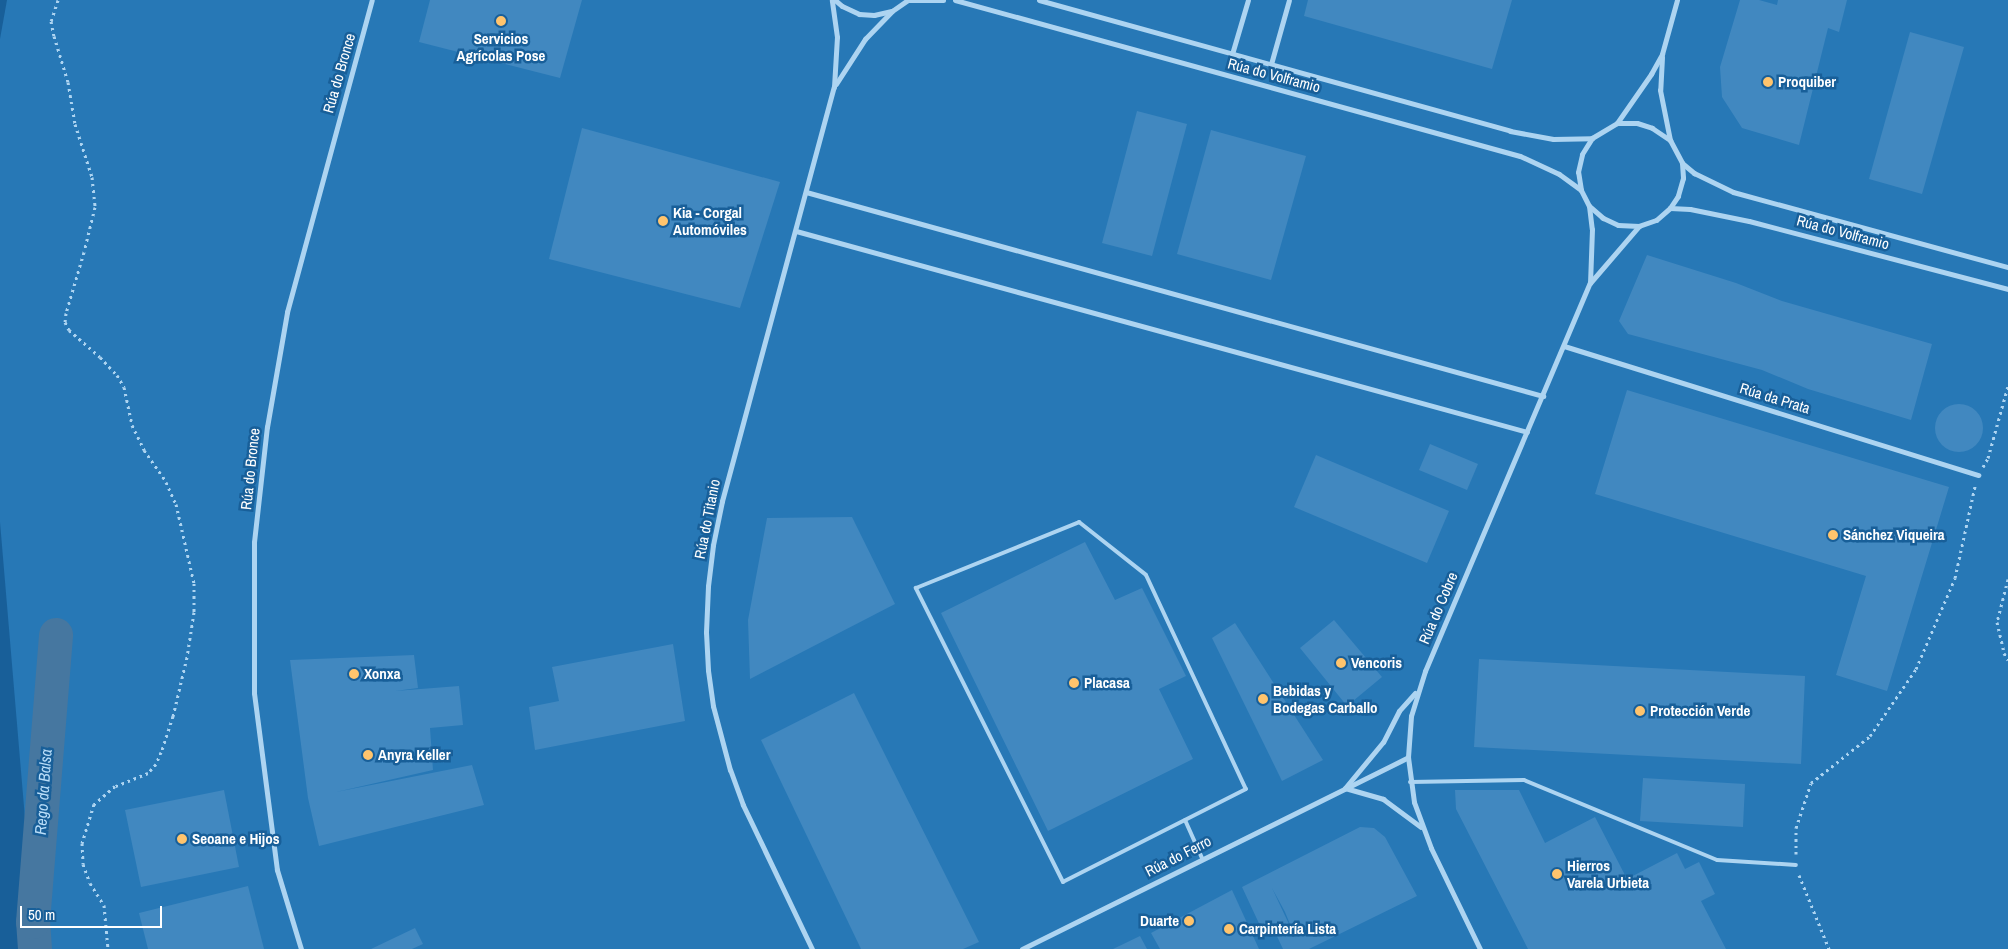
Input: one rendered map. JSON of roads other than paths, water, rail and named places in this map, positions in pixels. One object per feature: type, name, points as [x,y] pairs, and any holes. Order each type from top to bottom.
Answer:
[{"type":"street","name":"Rúa do Bronce","points":[[301,949],[277,870],[254,693],[254,542],[267,427],[287,312],[372,0]]},
{"type":"street","points":[[833,0],[859,14],[874,15],[892,11]]},
{"type":"street","points":[[833,0],[837,37],[834,87]]},
{"type":"street","points":[[834,87],[865,39],[892,11],[908,0],[943,0]]},
{"type":"street","name":"Rúa do Volframio","points":[[955,0],[1511,154],[1539,163],[1581,190]]},
{"type":"street","name":"Rúa do Volframio","points":[[1040,0],[1510,131],[1554,139],[1592,138]]},
{"type":"street","points":[[1232,54],[1248,0]]},
{"type":"street","points":[[1271,64],[1289,0]]},
{"type":"street","points":[[1589,206],[1603,218],[1618,225],[1639,226],[1656,220],[1670,208],[1678,196],[1683,178],[1682,163],[1670,140],[1660,90],[1662,54],[1677,0]]},
{"type":"street","points":[[1590,283],[1592,229],[1589,206],[1581,190],[1578,172],[1582,154],[1592,138],[1617,123],[1639,93],[1662,54]]},
{"type":"street","name":"Rúa do Titanio","points":[[812,949],[744,805],[730,770],[713,706],[708,670],[706,632],[710,570],[722,501],[735,446],[796,231],[834,87]]},
{"type":"street","points":[[1617,123],[1637,123],[1652,128],[1670,140]]},
{"type":"street","name":"Rúa do Volframio","points":[[1682,163],[1700,176],[1733,192],[2008,267]]},
{"type":"street","points":[[806,192],[1542,396]]},
{"type":"street","name":"Rúa do Volframio","points":[[1670,208],[1690,208],[1749,221],[2008,288]]},
{"type":"street","points":[[1590,283],[1639,226]]},
{"type":"street","points":[[796,231],[1528,432]]},
{"type":"street","name":"Rúa do Cobre","points":[[1480,949],[1422,828],[1410,782],[1408,757],[1411,716],[1417,690],[1590,283]]},
{"type":"street","name":"Rúa da Prata","points":[[1564,346],[1978,475]]},
{"type":"street","name":"Rúa do Ferro","points":[[1345,788],[1383,742],[1399,711],[1417,690]]},
{"type":"street","name":"Rúa do Ferro","points":[[1022,949],[1408,757]]},
{"type":"street","points":[[1345,788],[1383,799],[1422,828]]},
{"type":"lane","points":[[1079,522],[1146,575],[1246,789],[1185,820],[1064,882],[916,588],[1079,522]]},
{"type":"lane","points":[[1410,782],[1524,780],[1717,860],[1796,865]]},
{"type":"lane","points":[[1185,820],[1202,858]]},
{"type":"waterway","name":"Rego da Balsa","points":[[35,949],[33,922],[56,635]]},
{"type":"place","name":"Servicios Agrícolas Pose","points":[[501,21]]},
{"type":"place","name":"Proquiber","points":[[1768,82]]},
{"type":"place","name":"Kia - Corgal Automóviles","points":[[663,221]]},
{"type":"place","name":"Sánchez Viqueira","points":[[1833,535]]},
{"type":"place","name":"Vencoris","points":[[1341,663]]},
{"type":"place","name":"Xonxa","points":[[354,674]]},
{"type":"place","name":"Placasa","points":[[1074,683]]},
{"type":"place","name":"Bebidas y Bodegas Carballo","points":[[1263,699]]},
{"type":"place","name":"Protección Verde","points":[[1640,711]]},
{"type":"place","name":"Anyra Keller","points":[[368,755]]},
{"type":"place","name":"Seoane e Hijos","points":[[182,839]]},
{"type":"place","name":"Hierros Varela Urbieta","points":[[1557,874]]},
{"type":"place","name":"Duarte","points":[[1189,921]]},
{"type":"place","name":"Carpintería Lista","points":[[1229,929]]}]
